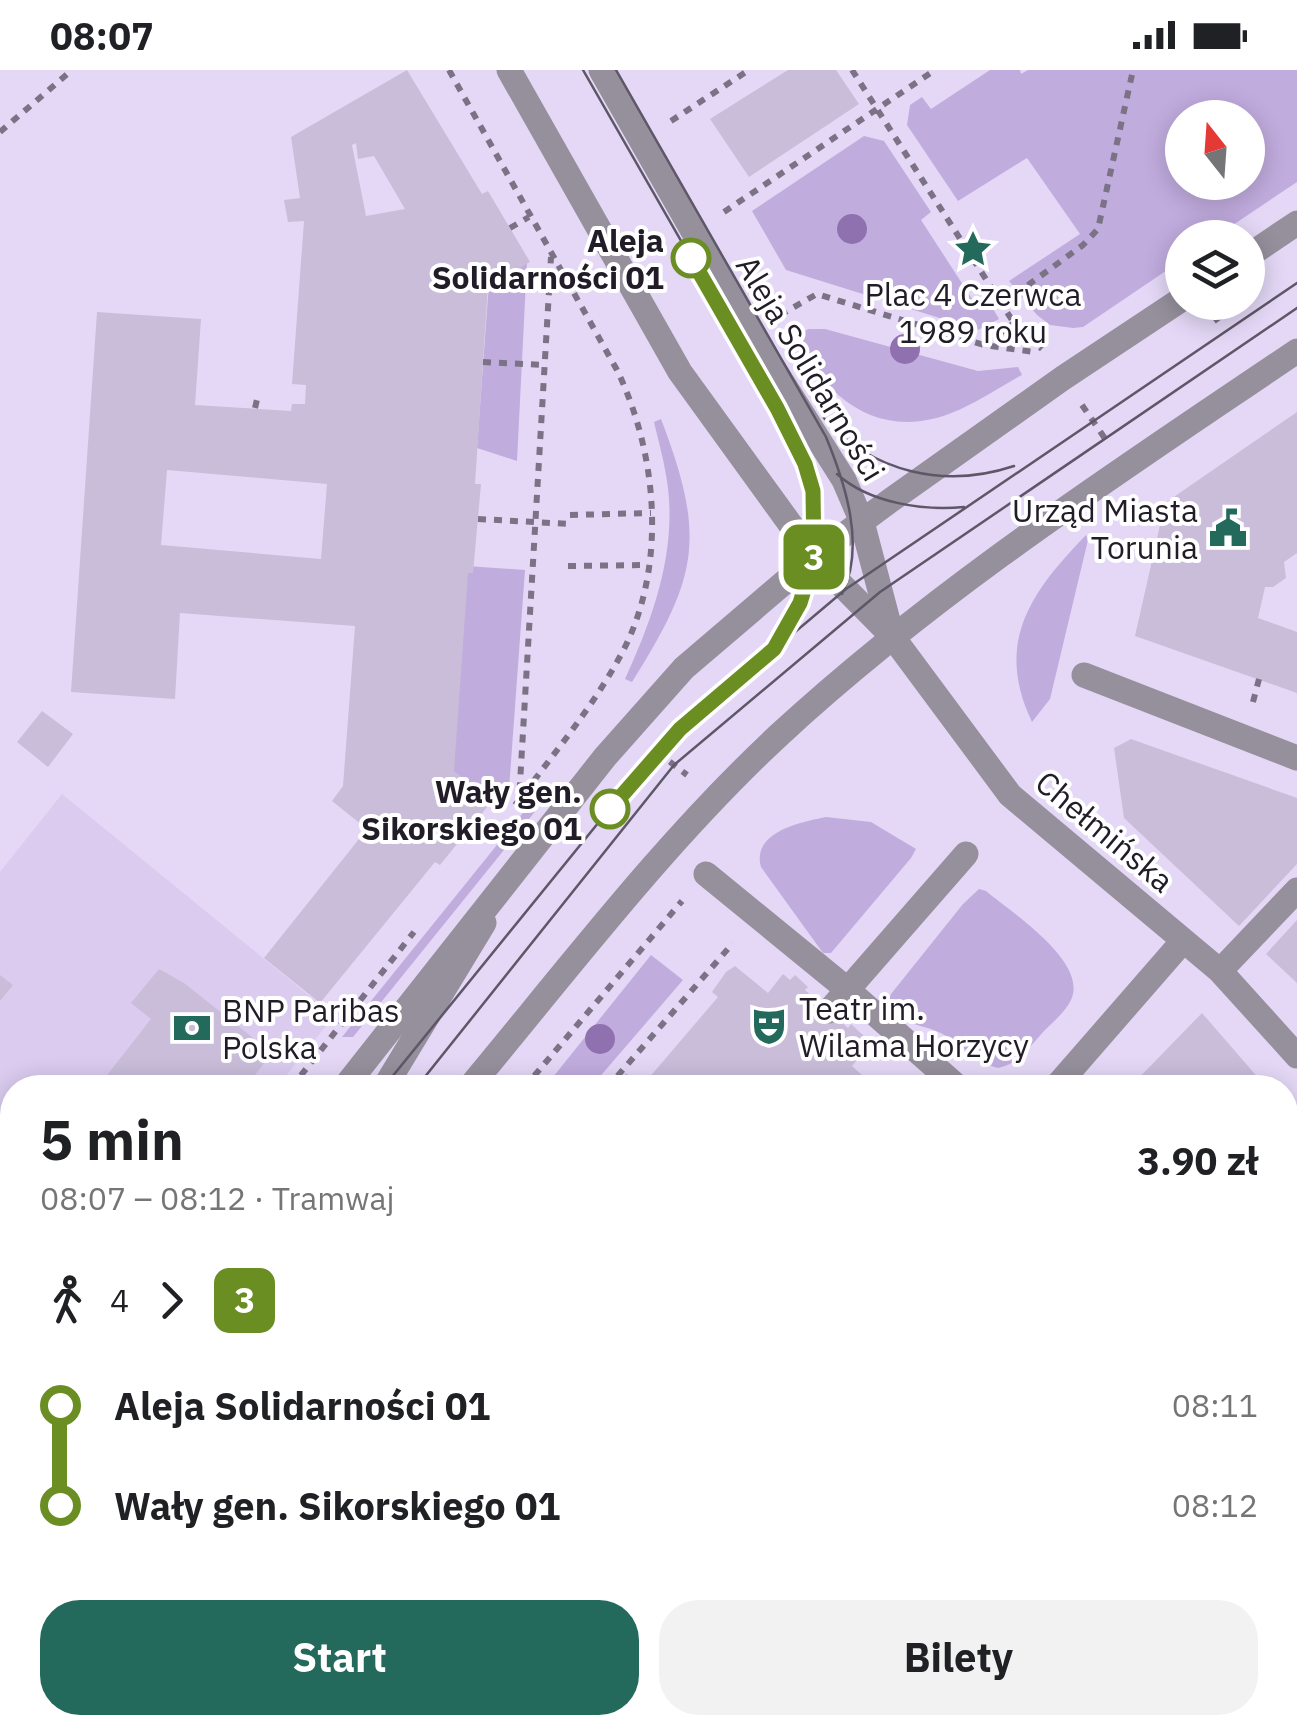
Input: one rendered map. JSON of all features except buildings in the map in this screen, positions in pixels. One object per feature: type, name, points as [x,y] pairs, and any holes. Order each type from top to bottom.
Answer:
[{"type":"street","points":[[510,70],[680,372],[814,557],[892,636]]},
{"type":"street","name":"Aleja Solidarności","points":[[600,70],[750,331],[844,480],[862,522],[892,636]]},
{"type":"street","points":[[1265,245],[1297,223]]},
{"type":"street","points":[[354,1075],[605,758],[684,668],[814,557],[1063,378],[1165,310]]},
{"type":"street","points":[[480,1075],[697,818],[778,735],[892,636],[1125,467],[1297,351]]},
{"type":"street","name":"Chełmińska","points":[[892,636],[1010,795],[1220,971],[1297,1056]]},
{"type":"street","points":[[1084,675],[1297,758]]},
{"type":"street","points":[[829,1012],[966,854]]},
{"type":"street","points":[[706,874],[944,1075]]},
{"type":"street","points":[[392,1075],[512,875]]},
{"type":"street","points":[[1220,971],[1297,890]]},
{"type":"street","points":[[1066,1075],[1184,940]]},
{"type":"path","points":[[0,132],[72,70]]},
{"type":"path","points":[[449,70],[631,399],[649,470],[647,565],[626,645],[594,702],[506,816]]},
{"type":"path","points":[[671,120],[750,70]]},
{"type":"path","points":[[781,314],[816,294],[984,345],[1047,354],[1014,322],[852,70]]},
{"type":"path","points":[[723,212],[935,70]]},
{"type":"path","points":[[1002,304],[1083,246],[1098,229],[1132,70]]},
{"type":"path","points":[[510,228],[529,217]]},
{"type":"path","points":[[519,800],[551,257]]},
{"type":"path","points":[[984,345],[1014,322]]},
{"type":"path","points":[[483,362],[544,365]]},
{"type":"path","points":[[255,408],[258,395]]},
{"type":"path","points":[[1078,398],[1113,449]]},
{"type":"path","points":[[478,519],[535,523],[651,513]]},
{"type":"path","points":[[568,566],[647,565]]},
{"type":"path","points":[[648,745],[696,783]]},
{"type":"path","points":[[535,1075],[706,874]]},
{"type":"path","points":[[618,1075],[757,916]]},
{"type":"path","points":[[300,1075],[420,924]]},
{"type":"shaded area","points":[[990,70],[1020,70],[1021,74],[1028,70],[1297,70],[1297,182],[1240,220],[1165,220],[1165,272],[1083,327],[1050,325],[1009,281],[1080,234],[1027,158],[958,201],[907,125],[910,105],[922,97],[931,109]]},
{"type":"shaded area","points":[[864,136],[884,141],[931,212],[921,220],[978,308],[989,302],[999,319],[978,330],[786,270],[752,211]]},
{"type":"shaded area","points":[[527,261],[517,461],[477,448],[489,283]]},
{"type":"shaded area","points":[[825,329],[978,371],[1018,367],[1022,375],[944,416],[908,422],[886,420],[848,403],[817,373],[792,335]]},
{"type":"shaded area","points":[[661,419],[685,495],[689,555],[671,613],[632,682],[625,679],[654,605],[669,528],[665,468],[654,422]]},
{"type":"shaded area","points":[[1086,535],[1088,540],[1050,699],[1032,722],[1017,667],[1024,620],[1049,577]]},
{"type":"shaded area","points":[[467,566],[525,570],[509,789],[494,805],[452,772]]},
{"type":"shaded area","points":[[547,783],[554,788],[353,1037],[342,1037]]},
{"type":"shaded area","points":[[62,794],[334,1016],[287,1075],[0,1075],[0,872]]},
{"type":"shaded area","points":[[826,817],[871,822],[916,849],[831,953],[823,953],[761,867],[760,855],[763,845],[780,831]]},
{"type":"shaded area","points":[[979,889],[1042,936],[1073,980],[1073,994],[1062,1014],[1018,1058],[998,1068],[944,1035],[903,1020],[886,1008],[891,994]]},
{"type":"shaded area","points":[[651,955],[683,980],[601,1075],[555,1075]]},
{"type":"tram line","points":[[583,70],[777,408],[804,469],[816,521],[815,547],[798,603],[781,636]]},
{"type":"tram line","points":[[616,70],[826,437],[850,515],[852,556],[842,594]]},
{"type":"tram line","name":"3","points":[[610,809],[680,729],[774,649],[800,603],[814,557],[813,491],[805,464],[691,258]]},
{"type":"tram line","points":[[394,1075],[629,785],[680,729],[846,589],[1297,283]]},
{"type":"tram line","points":[[426,1075],[674,765],[880,592],[1297,308]]},
{"type":"tram line","points":[[824,418],[865,452],[911,471],[962,476],[1014,466]]},
{"type":"tram line","points":[[837,474],[865,492],[897,503],[964,507]]},
{"type":"place","name":"Plac 4 Czerwca 1989 roku","points":[[973,249]]},
{"type":"place","name":"Aleja Solidarności 01","points":[[691,258]]},
{"type":"place","name":"Urząd Miasta Torunia","points":[[1228,528]]},
{"type":"place","name":"Wały gen. Sikorskiego 01","points":[[610,809]]},
{"type":"place","name":"Teatr im. Wilama Horzycy","points":[[769,1026]]},
{"type":"place","name":"BNP Paribas Polska","points":[[192,1028]]}]
